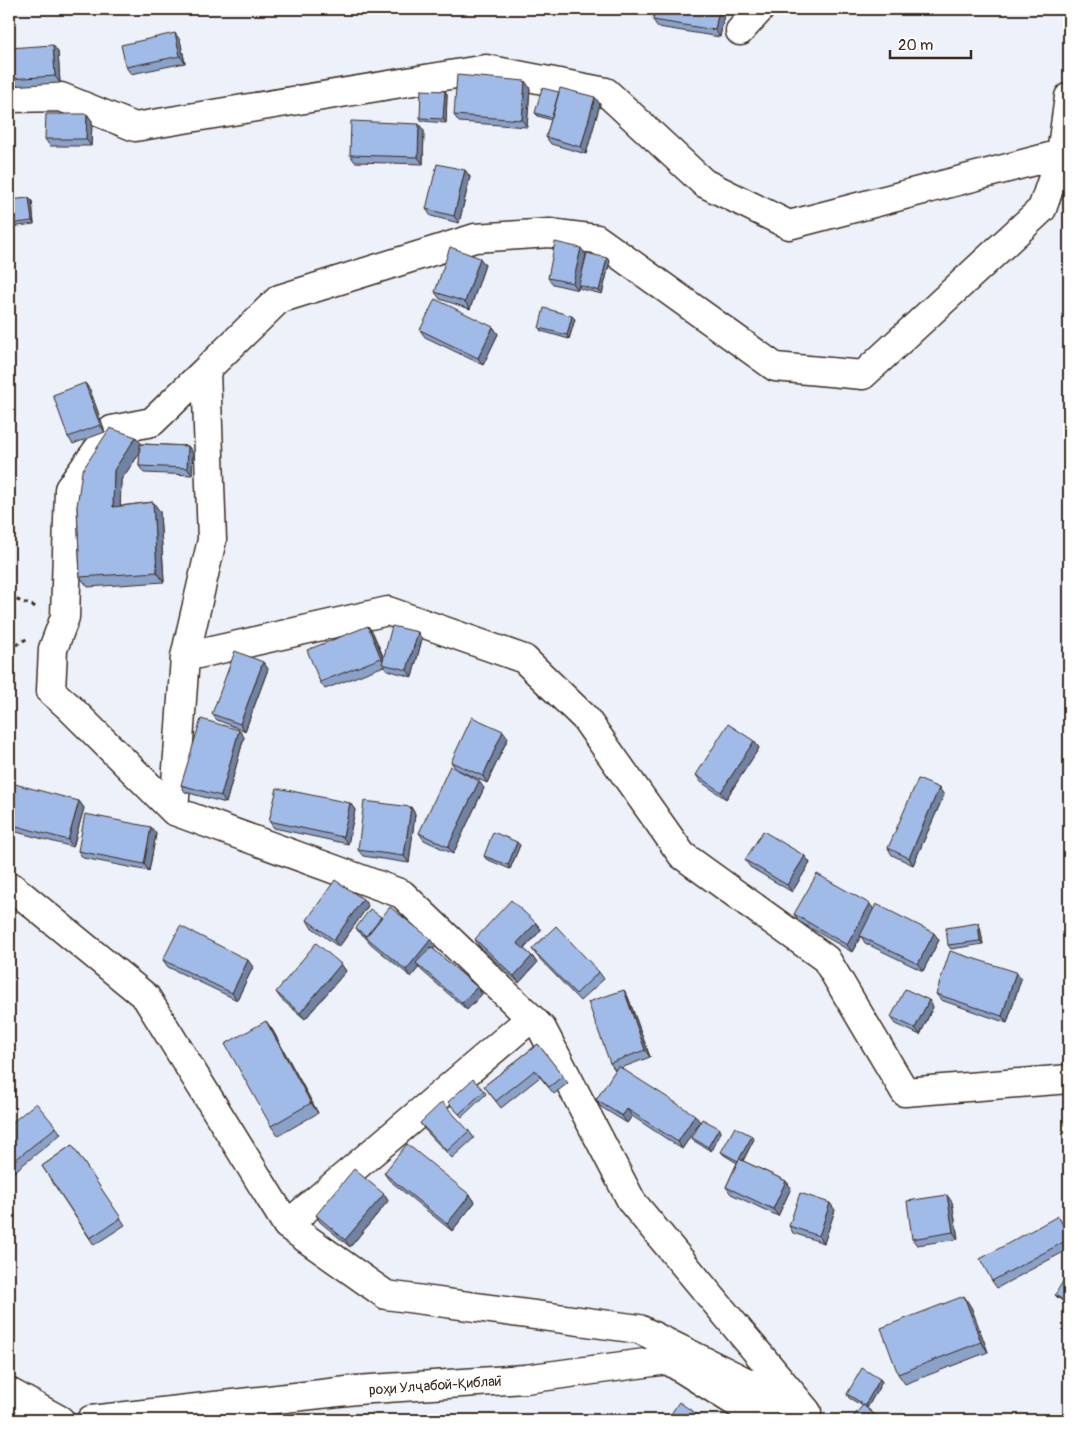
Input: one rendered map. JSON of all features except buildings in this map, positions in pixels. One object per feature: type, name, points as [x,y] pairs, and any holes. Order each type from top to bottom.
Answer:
[{"type":"street","points":[[740,31],[760,9]]},
{"type":"street","points":[[9,98],[61,97],[135,126],[486,69],[606,92],[704,183],[789,224],[1061,154]]},
{"type":"street","points":[[804,1416],[632,1202],[542,1029],[531,1018],[402,894],[174,811],[51,691],[53,649],[65,617],[69,489],[112,430],[152,422],[280,299],[475,238],[549,233],[598,239],[775,367],[863,375],[1042,209],[1061,154],[1069,97]]},
{"type":"street","points":[[174,811],[185,658],[212,540],[206,370]]},
{"type":"street","points":[[185,658],[388,611],[524,659],[585,718],[682,856],[826,959],[905,1092],[1069,1079]]},
{"type":"street","points":[[9,887],[13,888],[146,997],[287,1225],[386,1295],[639,1329],[804,1416]]},
{"type":"street","points":[[287,1225],[531,1018]]},
{"type":"street","name":"роҳи Улҷабой-Қиблаӣ","points":[[91,1420],[356,1390],[525,1379],[668,1360],[764,1420]]},
{"type":"street","points":[[9,1392],[60,1420]]}]
